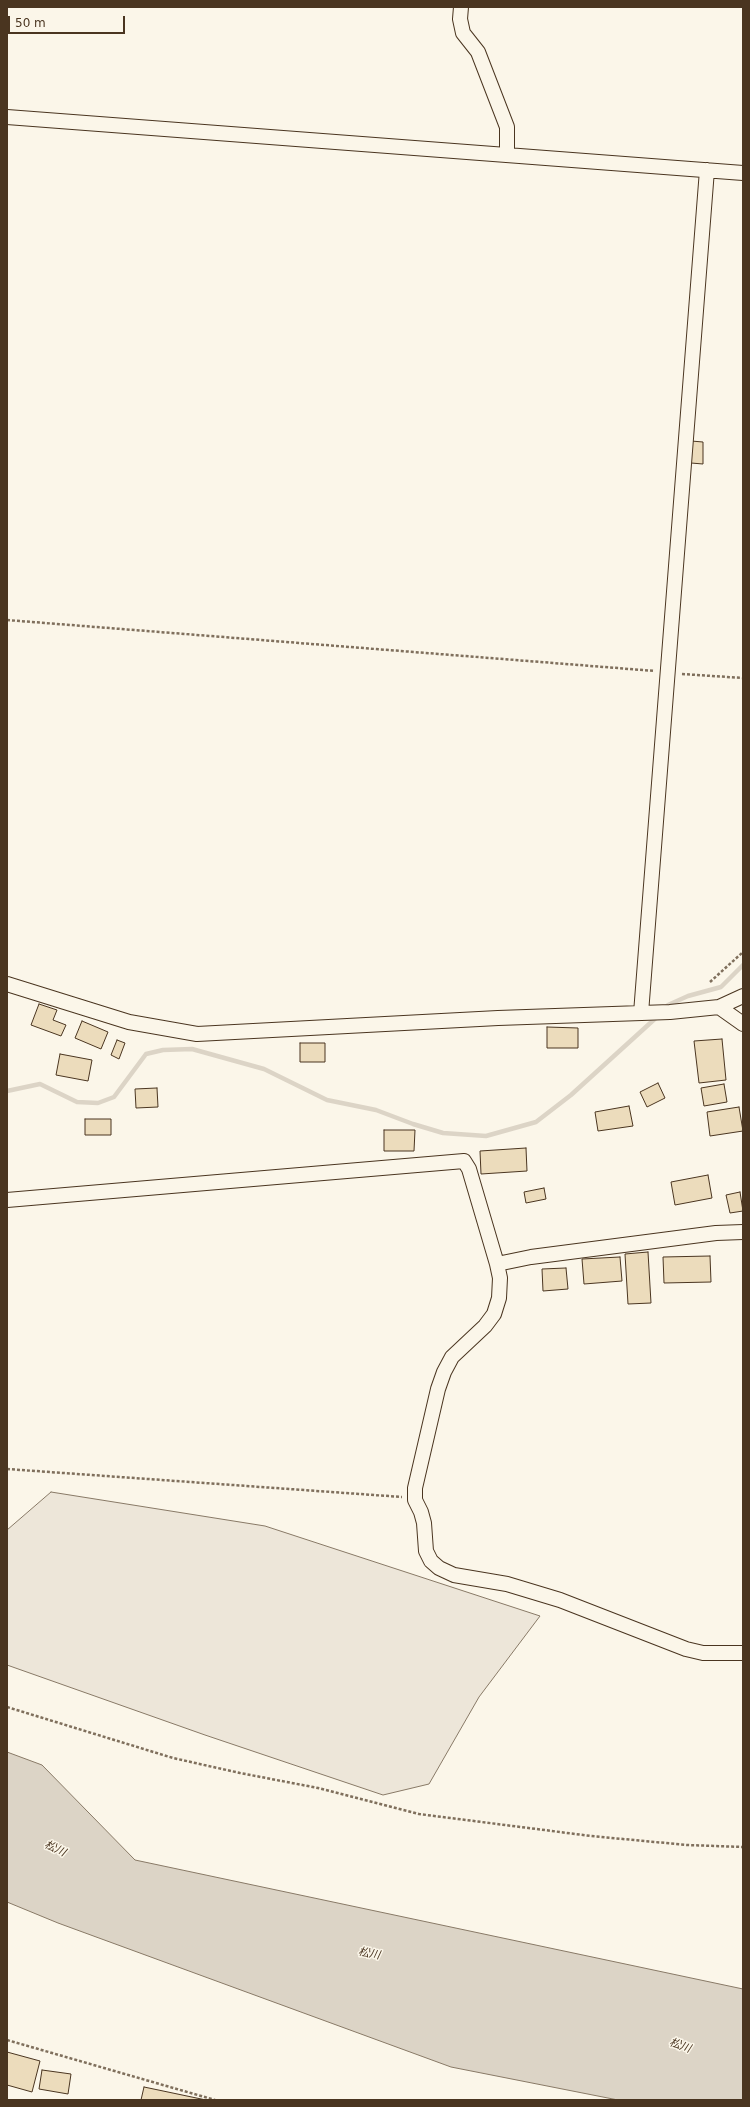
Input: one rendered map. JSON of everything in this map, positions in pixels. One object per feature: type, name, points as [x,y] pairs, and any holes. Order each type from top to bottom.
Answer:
[{"type":"street","points":[[461,7],[460,19],[462,33],[478,52],[507,127],[507,155]]},
{"type":"street","points":[[7,117],[743,173]]},
{"type":"street","points":[[645,1013],[666,672],[706,170]]},
{"type":"street","points":[[7,984],[129,1022],[197,1034],[498,1018],[670,1012],[719,1007],[743,996]]},
{"type":"street","points":[[719,1007],[743,1024]]},
{"type":"street","points":[[7,1200],[464,1161],[469,1169],[497,1264],[500,1278],[498,1305],[494,1314],[485,1326],[452,1357],[444,1372],[415,1488],[415,1498],[424,1523],[426,1551],[431,1561],[439,1568],[454,1575],[507,1584],[560,1600],[686,1649],[703,1653],[743,1653]]},
{"type":"street","points":[[497,1264],[531,1257],[716,1233],[743,1232]]},
{"type":"path","points":[[7,620],[743,678]]},
{"type":"path","points":[[710,982],[743,952]]},
{"type":"path","points":[[7,1469],[415,1498]]},
{"type":"path","points":[[7,1707],[173,1758],[318,1788],[419,1814],[591,1836],[687,1845],[743,1847]]},
{"type":"path","points":[[7,2040],[215,2100]]},
{"type":"shaded area","points":[[51,1492],[265,1526],[540,1616],[479,1697],[429,1784],[383,1795],[205,1735],[7,1665],[7,1530]]},
{"type":"water","name":"松川","points":[[7,1752],[42,1765],[135,1860],[743,1989],[743,2100],[618,2100],[451,2067],[58,1923],[7,1902]]},
{"type":"building","points":[[691,441],[703,442],[703,464],[691,463]]},
{"type":"building","points":[[39,1004],[57,1010],[53,1020],[66,1025],[61,1036],[31,1025]]},
{"type":"building","points":[[82,1021],[108,1032],[101,1049],[75,1038]]},
{"type":"building","points":[[547,1027],[578,1028],[578,1048],[547,1048]]},
{"type":"building","points":[[722,1039],[726,1080],[699,1083],[694,1041]]},
{"type":"building","points":[[117,1040],[125,1043],[119,1059],[111,1055]]},
{"type":"building","points":[[300,1043],[325,1043],[325,1062],[300,1062]]},
{"type":"building","points":[[60,1054],[92,1060],[88,1081],[56,1075]]},
{"type":"building","points":[[658,1083],[665,1098],[647,1107],[640,1092]]},
{"type":"building","points":[[724,1084],[727,1102],[704,1106],[701,1088]]},
{"type":"building","points":[[157,1088],[158,1107],[136,1108],[135,1089]]},
{"type":"building","points":[[629,1106],[633,1126],[598,1131],[595,1112]]},
{"type":"building","points":[[739,1107],[743,1131],[710,1136],[707,1112]]},
{"type":"building","points":[[85,1119],[111,1119],[111,1135],[85,1135]]},
{"type":"building","points":[[384,1130],[415,1130],[414,1151],[384,1151]]},
{"type":"building","points":[[526,1148],[527,1171],[481,1174],[480,1151]]},
{"type":"building","points":[[708,1175],[712,1198],[675,1205],[671,1182]]},
{"type":"building","points":[[544,1188],[546,1199],[526,1203],[524,1192]]},
{"type":"building","points":[[740,1192],[743,1211],[730,1213],[726,1195]]},
{"type":"building","points":[[648,1252],[651,1303],[628,1304],[625,1254]]},
{"type":"building","points":[[710,1256],[711,1282],[664,1283],[663,1257]]},
{"type":"building","points":[[620,1257],[622,1281],[584,1284],[582,1259]]},
{"type":"building","points":[[566,1268],[568,1289],[543,1291],[542,1269]]},
{"type":"building","points":[[7,2052],[40,2061],[32,2092],[7,2085]]},
{"type":"building","points":[[42,2070],[71,2074],[68,2094],[39,2089]]},
{"type":"building","points":[[144,2087],[206,2100],[141,2100]]},
{"type":"waterway","points":[[664,1009],[668,1005],[688,996],[721,987],[743,965]]},
{"type":"waterway","points":[[7,1091],[40,1084],[77,1102],[98,1103],[114,1097],[146,1054],[163,1050],[192,1049],[264,1069],[327,1100],[376,1110],[413,1124],[443,1133],[486,1136],[536,1122],[571,1095],[658,1016]]}]
